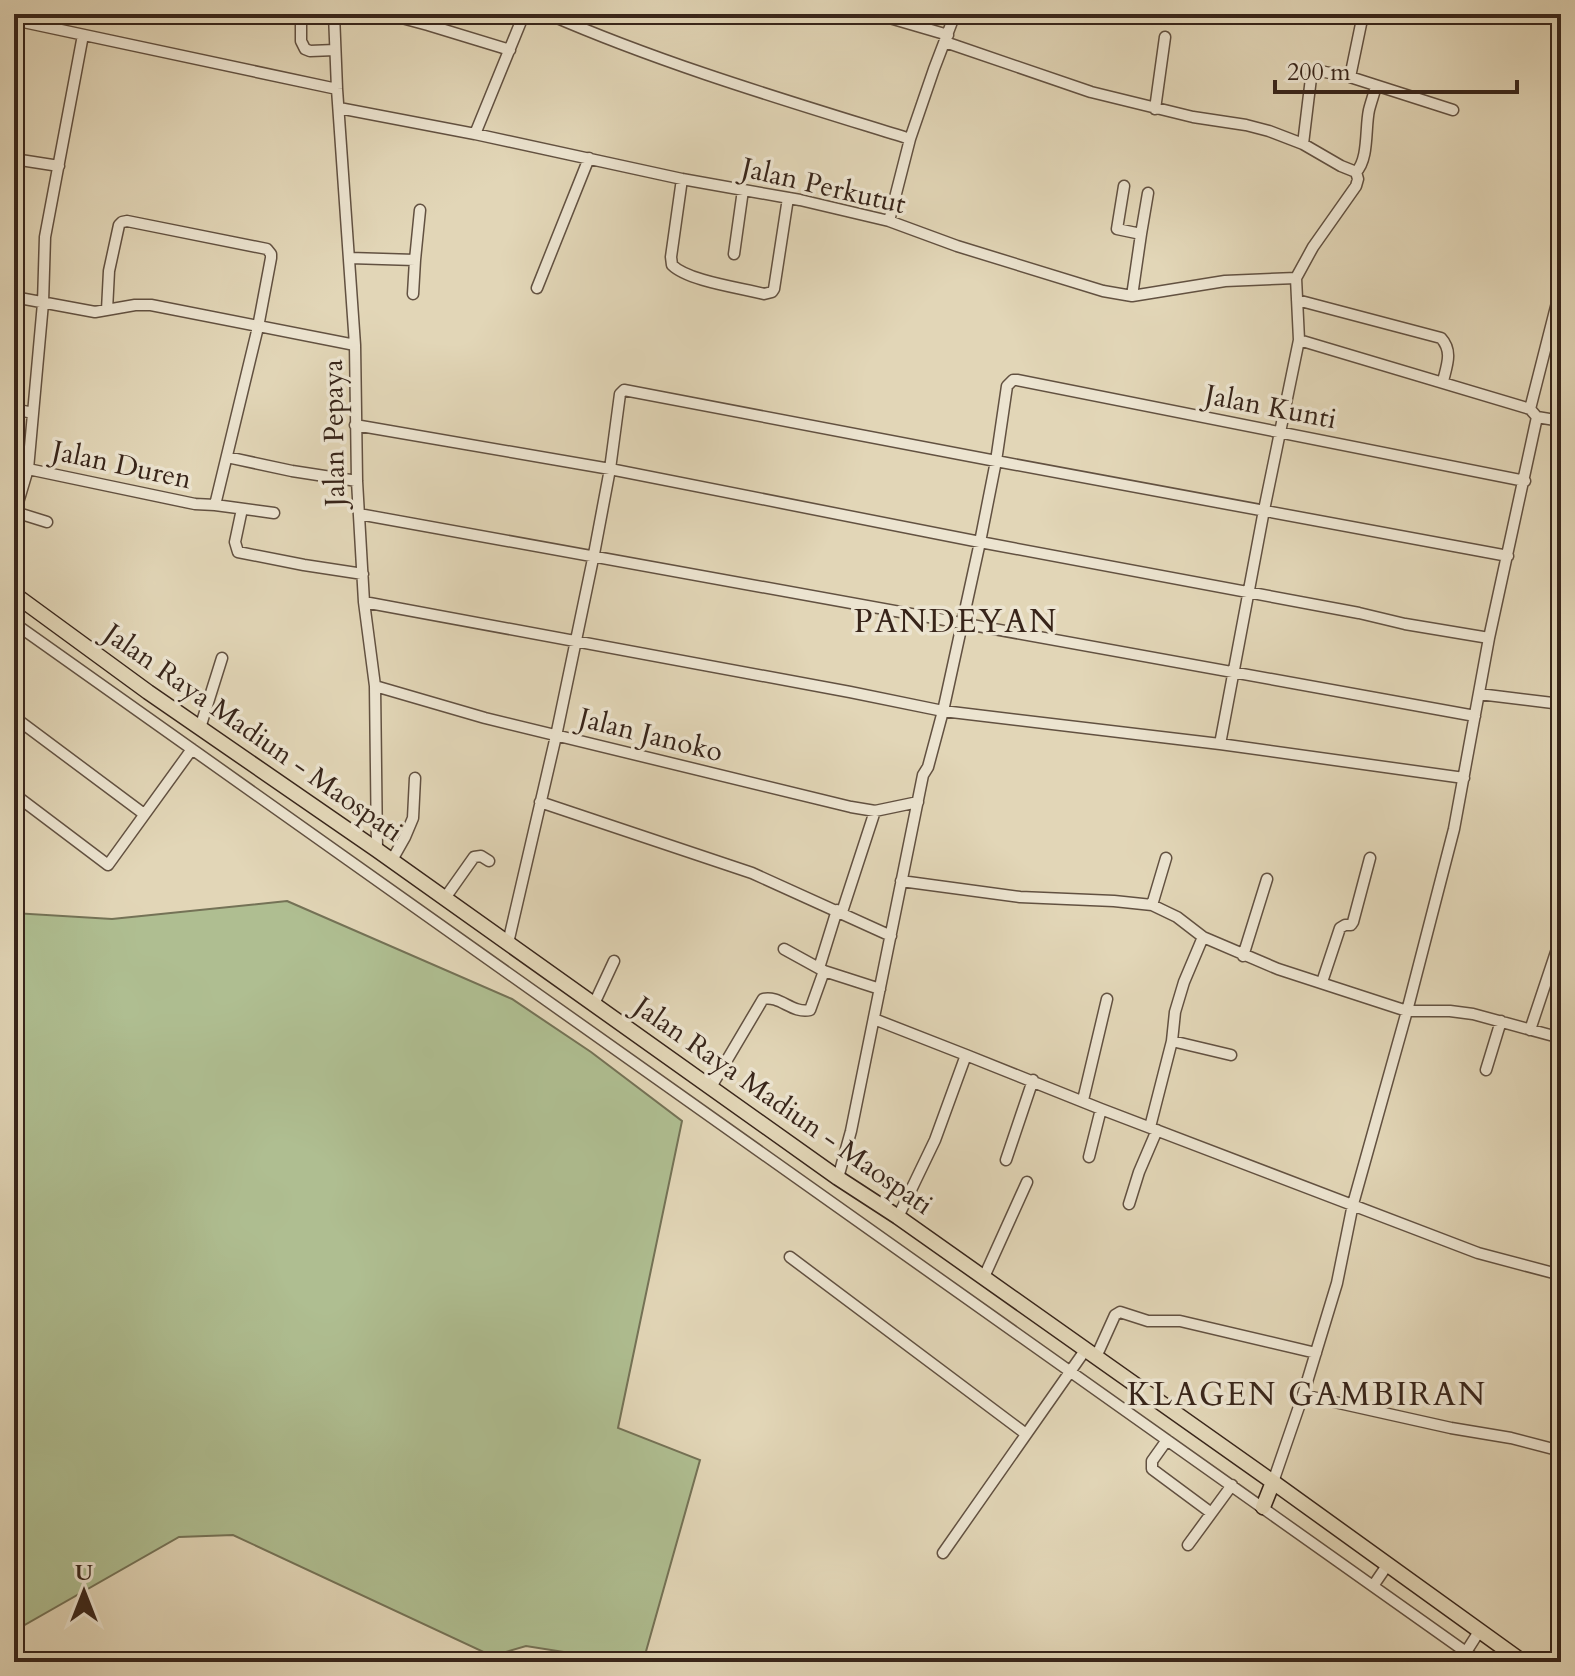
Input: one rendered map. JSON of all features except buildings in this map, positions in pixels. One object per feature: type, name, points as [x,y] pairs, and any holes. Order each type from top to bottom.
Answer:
[{"type":"highway","name":"Jalan Raya Madiun - Maospati","points":[[14,594],[838,1178],[984,1277],[1523,1662]]},
{"type":"highway","points":[[1263,1507],[1273,1482]]},
{"type":"street","name":"Jalan Pepaya","points":[[334,14],[355,345],[355,425],[364,602],[375,686],[377,850]]},
{"type":"street","points":[[387,14],[428,19],[510,50]]},
{"type":"street","points":[[475,134],[524,14]]},
{"type":"street","points":[[548,14],[608,40],[735,85],[910,139]]},
{"type":"street","points":[[876,14],[1091,92],[1155,109],[1246,125],[1303,144],[1356,172]]},
{"type":"street","points":[[889,221],[910,139],[955,14]]},
{"type":"street","points":[[1350,77],[1361,24],[1364,16],[1369,14]]},
{"type":"street","points":[[14,20],[337,89]]},
{"type":"street","points":[[301,23],[301,41],[305,49],[335,50]]},
{"type":"street","points":[[47,522],[15,514],[28,469],[43,303],[45,237],[83,35]]},
{"type":"street","points":[[1155,109],[1165,37]]},
{"type":"street","points":[[1303,144],[1309,83],[1312,75],[1320,71],[1350,77],[1453,110]]},
{"type":"street","points":[[1356,172],[1360,168],[1366,144],[1368,113],[1376,86]]},
{"type":"street","name":"Jalan Perkutut","points":[[339,108],[889,221],[957,246],[1103,291],[1132,296],[1225,281],[1296,278]]},
{"type":"street","points":[[537,288],[589,158]]},
{"type":"street","points":[[14,159],[59,166]]},
{"type":"street","points":[[1220,744],[1299,340],[1296,278],[1313,247],[1356,186],[1356,172]]},
{"type":"street","points":[[682,179],[672,265],[695,277],[764,294],[774,289],[788,198]]},
{"type":"street","points":[[1124,186],[1117,229],[1141,234]]},
{"type":"street","points":[[734,254],[743,190]]},
{"type":"street","points":[[1132,296],[1148,193]]},
{"type":"street","points":[[413,294],[420,210]]},
{"type":"street","name":"Jalan Duren","points":[[28,469],[195,504],[215,505],[258,327],[270,251],[122,222],[109,271],[107,310]]},
{"type":"street","points":[[350,258],[415,260]]},
{"type":"street","points":[[1273,1482],[1337,1283],[1353,1204],[1454,829],[1489,638],[1525,481],[1534,413],[1561,287]]},
{"type":"street","points":[[14,297],[84,311],[143,304],[355,345]]},
{"type":"street","points":[[1297,300],[1441,338],[1448,354],[1443,381]]},
{"type":"street","points":[[1299,340],[1443,381],[1561,421]]},
{"type":"street","name":"Jalan Kunti","points":[[996,461],[1007,386],[1009,382],[1017,380],[1525,481]]},
{"type":"street","points":[[508,943],[556,736],[610,469],[620,394],[624,390],[1508,556]]},
{"type":"street","points":[[14,409],[33,413]]},
{"type":"street","points":[[355,425],[610,469],[1489,638]]},
{"type":"street","points":[[227,457],[357,481]]},
{"type":"street","points":[[838,1178],[851,1131],[918,802],[943,711],[996,461]]},
{"type":"street","points":[[215,505],[274,513]]},
{"type":"street","points":[[242,509],[235,542],[238,552],[363,574]]},
{"type":"street","points":[[359,514],[594,554],[1475,716]]},
{"type":"street","points":[[364,602],[943,711],[1220,744],[1464,778]]},
{"type":"street","points":[[14,623],[1480,1662]]},
{"type":"street","points":[[200,728],[222,658]]},
{"type":"street","name":"Jalan Janoko","points":[[375,686],[485,718],[856,808],[875,811],[918,802]]},
{"type":"street","points":[[1479,694],[1561,704]]},
{"type":"street","points":[[14,717],[144,814]]},
{"type":"street","points":[[14,794],[108,865],[192,749]]},
{"type":"street","points":[[392,860],[411,825],[415,778]]},
{"type":"street","points":[[540,802],[752,873],[891,936]]},
{"type":"street","points":[[711,1087],[763,999],[771,998],[801,1012],[810,1010],[839,911],[875,811]]},
{"type":"street","points":[[445,898],[471,859],[477,855],[489,861]]},
{"type":"street","points":[[1152,905],[1166,858]]},
{"type":"street","points":[[1322,982],[1340,928],[1352,924],[1370,858]]},
{"type":"street","points":[[1243,956],[1267,879]]},
{"type":"street","points":[[901,881],[1020,897],[1152,905],[1167,911],[1203,937],[1243,956],[1407,1011],[1473,1014],[1561,1038]]},
{"type":"street","points":[[1129,1204],[1154,1128],[1175,1012],[1203,937]]},
{"type":"street","points":[[1530,1030],[1561,937]]},
{"type":"street","points":[[784,949],[821,969],[880,989]]},
{"type":"street","points":[[594,1004],[614,961]]},
{"type":"street","points":[[1083,1100],[1107,999]]},
{"type":"street","points":[[874,1019],[1478,1253],[1561,1275]]},
{"type":"street","points":[[1486,1070],[1501,1021]]},
{"type":"street","points":[[1172,1041],[1231,1055]]},
{"type":"street","points":[[898,1217],[935,1140],[966,1055]]},
{"type":"street","points":[[1006,1160],[1033,1080]]},
{"type":"street","points":[[1089,1157],[1101,1109]]},
{"type":"street","points":[[984,1277],[1027,1182]]},
{"type":"street","points":[[790,1257],[1026,1434]]},
{"type":"street","points":[[943,1553],[1069,1372],[1091,1353],[1120,1312],[1148,1321],[1180,1321],[1316,1353]]},
{"type":"street","points":[[1303,1395],[1561,1451]]},
{"type":"street","points":[[1167,1440],[1152,1461],[1152,1469],[1210,1512]]},
{"type":"street","points":[[1188,1545],[1232,1485]]},
{"type":"street","points":[[1373,1586],[1388,1564]]},
{"type":"street","points":[[1466,1652],[1480,1630]]},
{"type":"green space","points":[[287,901],[512,999],[591,1052],[682,1121],[618,1428],[700,1460],[643,1662],[526,1646],[492,1656],[233,1535],[179,1537],[14,1631],[14,913],[112,919]]},
{"type":"district","name":"PANDEYAN","points":[[956,621]]},
{"type":"district","name":"KLAGEN GAMBIRAN","points":[[1307,1394]]}]
